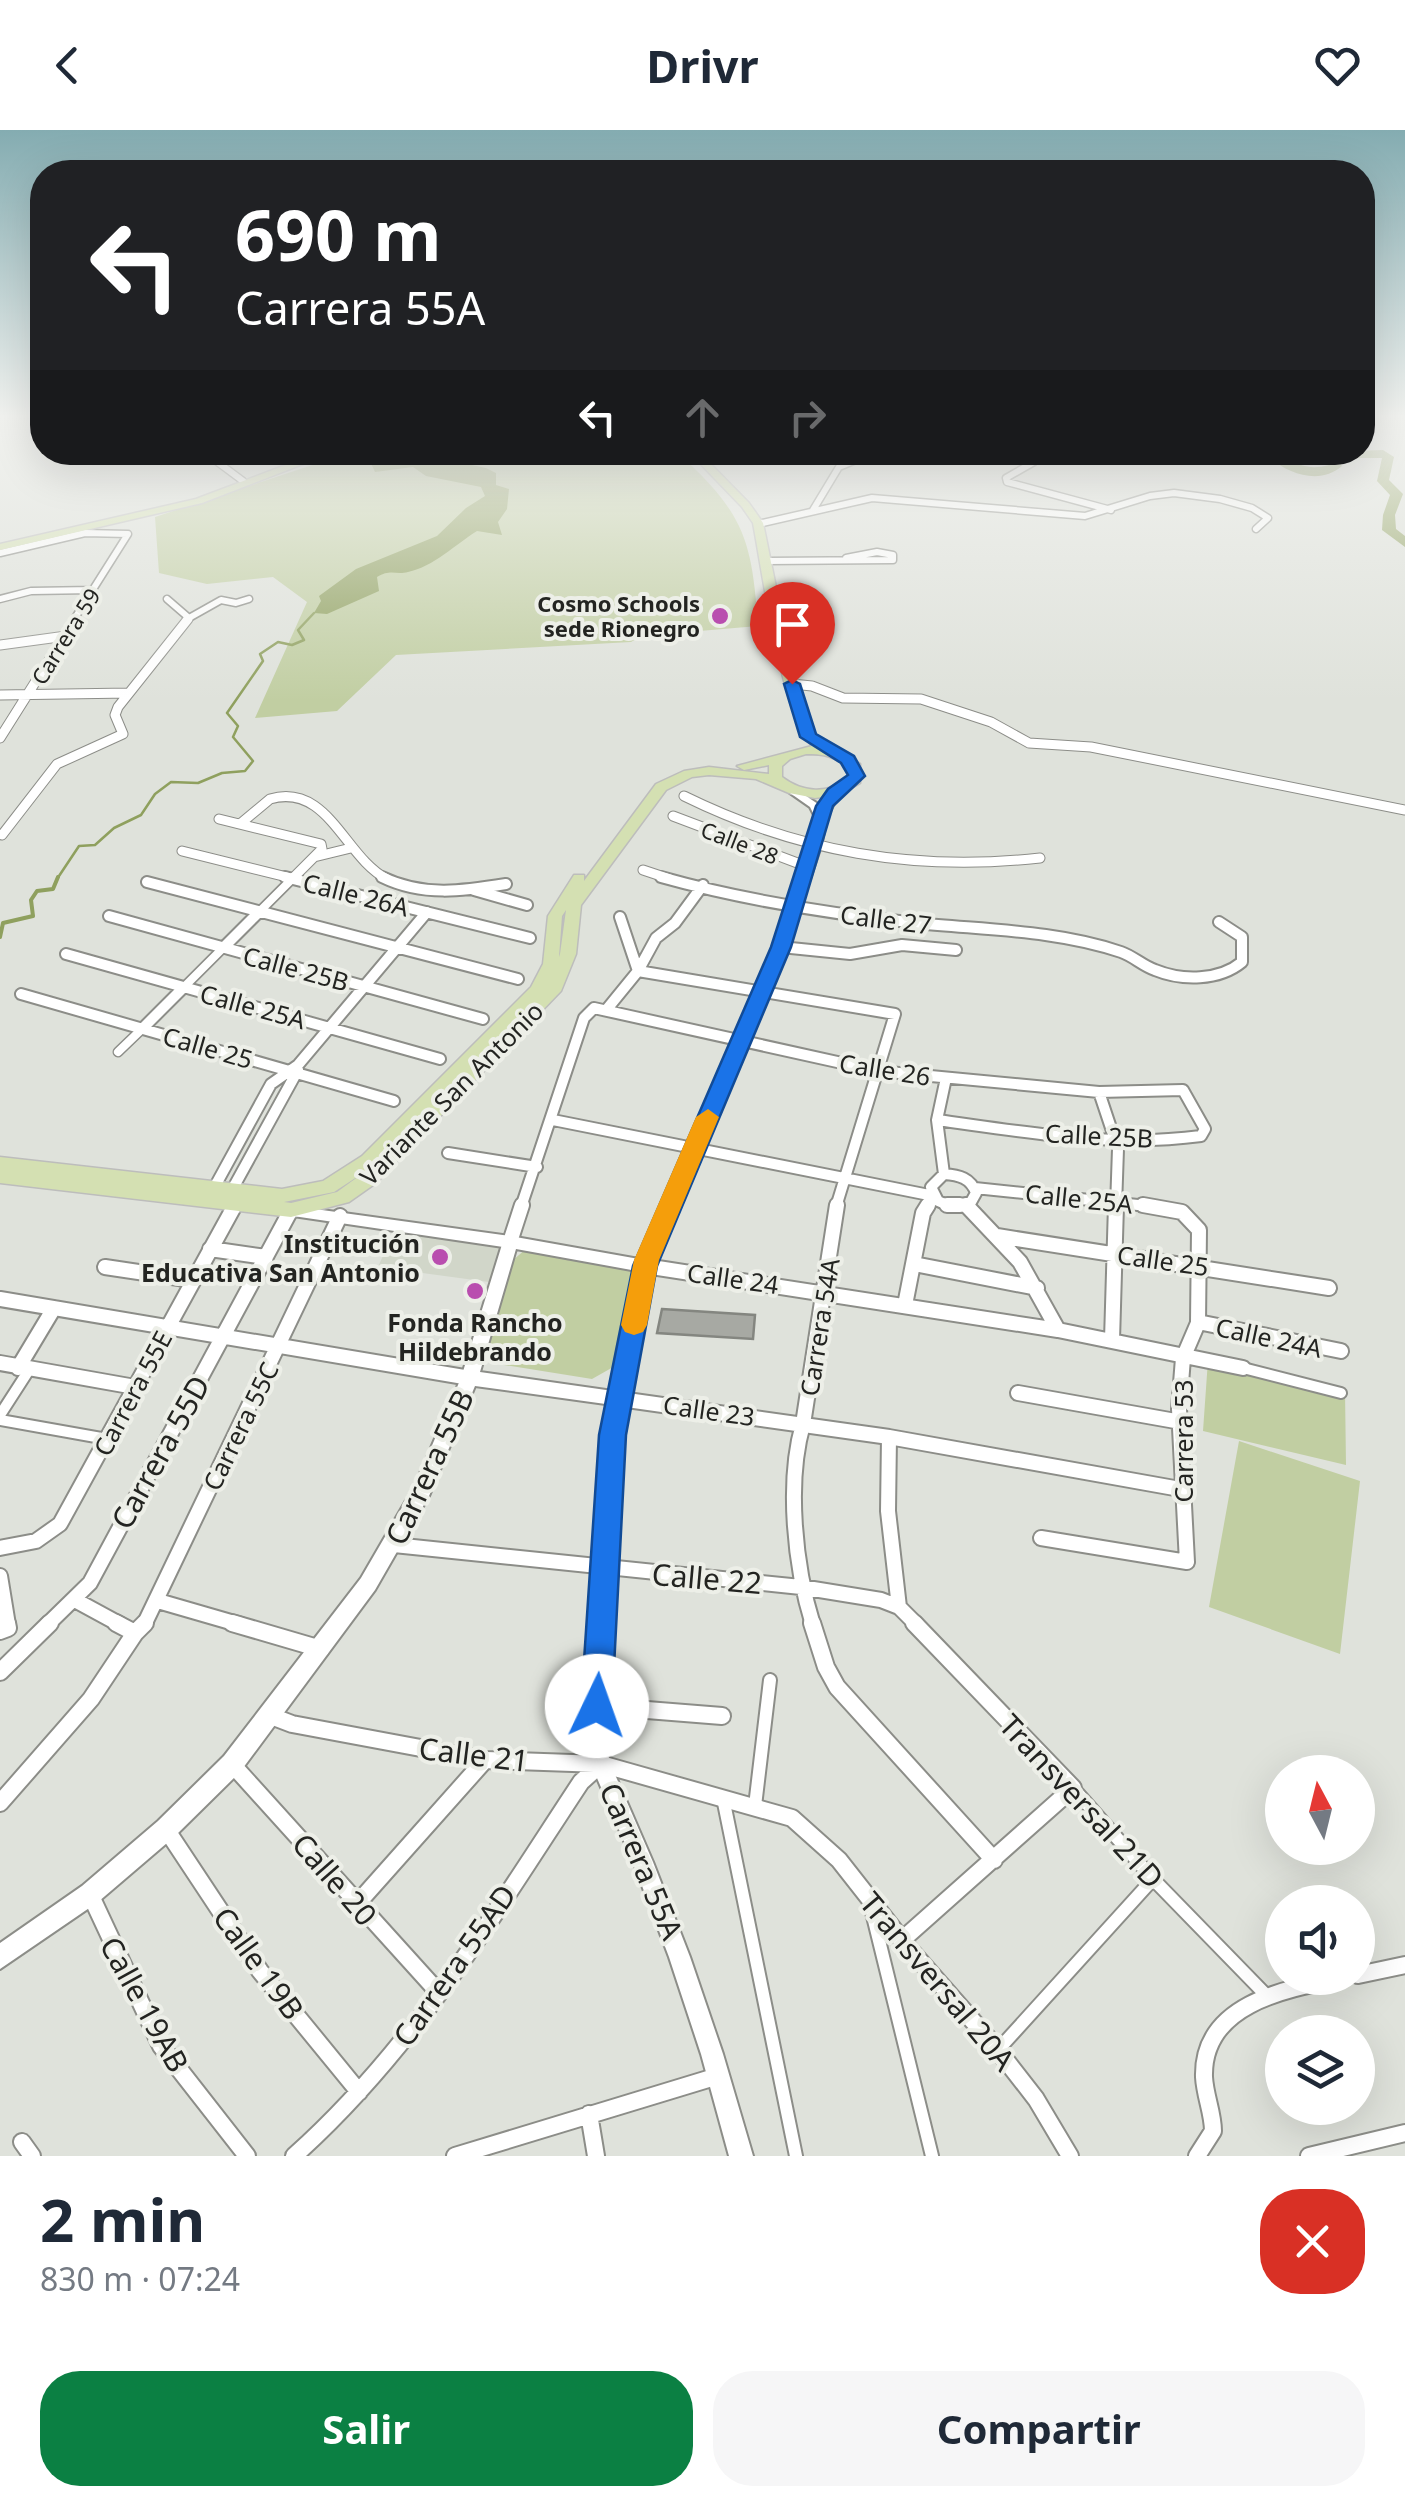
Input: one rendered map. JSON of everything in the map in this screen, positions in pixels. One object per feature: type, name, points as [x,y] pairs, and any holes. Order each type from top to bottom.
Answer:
[{"type":"main road","points":[[0,548],[136,513]]},
{"type":"main road","points":[[0,548],[150,513]]},
{"type":"main road","points":[[744,513],[752,525],[779,662],[798,729],[798,741],[774,770],[787,786],[815,804],[821,817]]},
{"type":"main road","points":[[751,513],[758,524],[806,733],[829,752],[848,760],[856,771],[852,784],[834,792]]},
{"type":"main road","name":"Variante San Antonio","points":[[294,1203],[368,1161],[537,990],[551,964],[560,904],[654,781],[696,766],[751,765],[786,756],[829,752]]},
{"type":"main road","name":"Variante San Antonio","points":[[294,1203],[342,1197],[370,1178],[555,987],[568,954],[574,905],[661,787],[689,774],[709,771],[758,774],[787,786],[834,792]]},
{"type":"main road","name":"Carrera 55A","points":[[620,1398],[645,1266],[781,947],[821,817],[834,792]]},
{"type":"main road","name":"Calle 24","points":[[0,1163],[294,1203]]},
{"type":"main road","name":"Calle 24","points":[[0,1176],[228,1194]]},
{"type":"main road","name":"Calle 24","points":[[510,1242],[645,1266]]},
{"type":"main road","name":"Carrera 55B","points":[[0,1957],[90,1894],[166,1829],[232,1764],[322,1649],[394,1545],[422,1490],[470,1378],[510,1242]]},
{"type":"main road","name":"Calle 23","points":[[470,1378],[620,1398]]},
{"type":"street","points":[[758,524],[803,513]]},
{"type":"street","points":[[1012,513],[1085,516],[1100,513]]},
{"type":"street","points":[[1256,528],[1268,518],[1263,513]]},
{"type":"street","name":"Carrera 59","points":[[0,548],[76,535],[128,534],[0,738]]},
{"type":"street","points":[[767,561],[874,563],[895,557],[877,552],[844,561]]},
{"type":"street","points":[[0,599],[32,592],[94,590]]},
{"type":"street","points":[[166,598],[190,618]]},
{"type":"street","points":[[2,835],[57,764],[123,734],[115,715],[190,618],[220,600],[236,603],[249,599]]},
{"type":"street","points":[[16,628],[28,639]]},
{"type":"street","points":[[0,645],[66,636]]},
{"type":"street","points":[[792,684],[856,700],[898,696],[920,699],[991,722],[1029,742],[1091,747],[1405,810]]},
{"type":"street","points":[[0,695],[129,693]]},
{"type":"street","points":[[240,824],[267,800],[285,796],[327,815],[362,863],[387,879],[441,895],[506,884]]},
{"type":"street","points":[[684,796],[760,832],[815,846],[928,864],[986,865],[1040,858]]},
{"type":"street","name":"Calle 28","points":[[673,816],[808,867]]},
{"type":"street","points":[[219,819],[317,842],[318,853]]},
{"type":"street","points":[[118,1052],[318,853],[351,848]]},
{"type":"street","name":"Calle 26A","points":[[182,851],[530,938]]},
{"type":"street","name":"Calle 27","points":[[643,870],[850,916],[1066,938],[1124,953],[1153,970],[1207,977],[1231,970],[1242,962],[1242,937],[1218,922]]},
{"type":"street","points":[[147,882],[518,979]]},
{"type":"street","name":"Carrera 55B","points":[[510,1242],[584,1018],[594,1008],[608,1009],[638,971],[656,938],[675,923],[703,885]]},
{"type":"street","points":[[474,890],[527,906]]},
{"type":"street","name":"Carrera 55E","points":[[0,1548],[36,1540],[60,1524],[210,1248],[264,1096],[331,1028],[427,912]]},
{"type":"street","name":"Calle 25B","points":[[108,916],[483,1019]]},
{"type":"street","points":[[620,917],[638,971],[762,993]]},
{"type":"street","points":[[781,947],[850,954],[902,944],[956,950]]},
{"type":"street","name":"Calle 25A","points":[[66,954],[440,1060]]},
{"type":"street","name":"Carrera 54A","points":[[762,993],[895,1014],[842,1178],[803,1424],[793,1458],[801,1587],[818,1644],[837,1687],[994,1860]]},
{"type":"street","name":"Calle 25","points":[[20,994],[294,1069],[394,1101]]},
{"type":"street","name":"Calle 26","points":[[608,1009],[878,1071],[1100,1092],[1183,1090],[1203,1121],[1205,1129],[1200,1136]]},
{"type":"street","name":"Carrera 55E","points":[[228,1194],[294,1069]]},
{"type":"street","points":[[944,1174],[937,1120],[946,1078]]},
{"type":"street","points":[[1100,1092],[1116,1139],[1112,1340]]},
{"type":"street","points":[[553,1120],[934,1196],[944,1205],[966,1205],[975,1198],[976,1188],[961,1175],[944,1174],[932,1183],[934,1196],[923,1213],[905,1305]]},
{"type":"street","name":"Calle 25B","points":[[937,1120],[1116,1139],[1200,1136]]},
{"type":"street","points":[[448,1153],[537,1168]]},
{"type":"street","name":"Calle 25A","points":[[976,1188],[1115,1200],[1182,1212]]},
{"type":"street","points":[[340,1216],[342,1197]]},
{"type":"street","name":"Calle 24","points":[[294,1203],[340,1216],[510,1242]]},
{"type":"street","name":"Carrera 55D","points":[[0,1672],[90,1583],[294,1203]]},
{"type":"street","points":[[966,1205],[997,1236],[1038,1288],[1058,1330]]},
{"type":"street","name":"Carrera 53","points":[[1040,1538],[1187,1562],[1180,1489],[1181,1422],[1184,1353],[1193,1341],[1198,1322],[1199,1230],[1182,1212]]},
{"type":"street","name":"Carrera 55C","points":[[0,1803],[91,1699],[158,1602],[340,1216]]},
{"type":"street","name":"Calle 25","points":[[997,1236],[1197,1264],[1330,1288]]},
{"type":"street","points":[[210,1248],[266,1256]]},
{"type":"street","points":[[914,1264],[1038,1288]]},
{"type":"street","name":"Calle 24","points":[[645,1266],[1058,1330],[1184,1353],[1342,1392]]},
{"type":"street","points":[[105,1267],[192,1280]]},
{"type":"street","name":"Calle 23","points":[[0,1299],[470,1378]]},
{"type":"street","points":[[54,1308],[0,1418],[107,1439]]},
{"type":"street","name":"Calle 24A","points":[[1198,1322],[1341,1351]]},
{"type":"street","points":[[0,1364],[135,1387]]},
{"type":"street","points":[[1018,1392],[1181,1422]]},
{"type":"street","name":"Calle 23","points":[[620,1398],[803,1424],[1180,1489]]},
{"type":"street","name":"Carrera 55A","points":[[620,1398],[609,1464],[596,1744],[601,1764],[656,1887],[720,2076],[741,2156]]},
{"type":"street","points":[[889,1438],[888,1511],[899,1607]]},
{"type":"street","name":"Calle 22","points":[[394,1545],[801,1587],[881,1600],[899,1607]]},
{"type":"street","points":[[0,1576],[4,1630]]},
{"type":"street","points":[[75,1600],[134,1633]]},
{"type":"street","points":[[158,1602],[322,1649]]},
{"type":"street","name":"Transversal 21D","points":[[899,1607],[1265,1994]]},
{"type":"street","points":[[755,1806],[770,1680]]},
{"type":"street","points":[[597,1706],[722,1716]]},
{"type":"street","name":"Calle 21","points":[[271,1716],[292,1724],[485,1760],[601,1764],[792,1818]]},
{"type":"street","points":[[356,1905],[485,1760]]},
{"type":"street","name":"Calle 20","points":[[232,1764],[439,1993]]},
{"type":"street","name":"Carrera 55AD","points":[[294,2156],[359,2092],[439,1993],[581,1782],[601,1764]]},
{"type":"street","points":[[902,1940],[1073,1788]]},
{"type":"street","points":[[723,1798],[796,2156]]},
{"type":"street","name":"Transversal 20A","points":[[792,1818],[806,1826],[868,1896],[997,2051],[1050,2119],[1070,2156]]},
{"type":"street","name":"Calle 19B","points":[[166,1829],[260,1971],[359,2092]]},
{"type":"street","points":[[997,2051],[1154,1880]]},
{"type":"street","name":"Calle 19AB","points":[[90,1894],[161,2046],[247,2156]]},
{"type":"street","points":[[868,1896],[932,2156]]},
{"type":"street","points":[[1375,1971],[1405,1965]]},
{"type":"street","points":[[1194,2156],[1211,2140],[1212,2105],[1204,2084],[1203,2063],[1211,2040],[1234,2014],[1266,1995]]},
{"type":"street","points":[[462,2155],[720,2076]]},
{"type":"street","points":[[589,2114],[596,2156]]},
{"type":"street","points":[[1308,2156],[1405,2133]]},
{"type":"shaded area","points":[[168,513],[732,513],[747,549],[758,626],[641,636],[631,642],[396,655],[337,711],[255,718],[307,602],[273,577],[207,584],[159,573],[155,517]]},
{"type":"shaded area","points":[[461,513],[505,513],[498,522],[502,535],[477,531],[426,565],[377,577],[379,591],[327,614],[314,613],[321,601],[319,596],[356,569],[437,536]]},
{"type":"shaded area","name":"Institución Educativa San Antonio","points":[[394,1231],[501,1246],[489,1282],[378,1267]]},
{"type":"shaded area","points":[[527,1248],[626,1265],[632,1272],[615,1366],[592,1379],[492,1363],[484,1358],[512,1261]]},
{"type":"shaded area","points":[[1208,1360],[1345,1391],[1346,1465],[1203,1431]]},
{"type":"shaded area","points":[[1239,1441],[1360,1481],[1340,1654],[1209,1607]]},
{"type":"building","points":[[662,1309],[755,1315],[753,1339],[657,1333]]},
{"type":"waterway","points":[[1390,513],[1389,530],[1405,543]]},
{"type":"waterway","points":[[57,878],[79,846],[95,845],[114,828],[141,815],[155,794],[171,782],[198,783],[222,773],[245,771],[253,761],[233,737],[238,726],[227,713],[263,661],[260,654],[278,642],[292,645],[304,640],[298,630],[314,613]]},
{"type":"waterway","points":[[0,937],[3,923],[33,916],[31,900],[37,891],[53,889],[57,878]]},
{"type":"slow traffic","points":[[634,1325],[647,1260],[708,1117]]},
{"type":"place","name":"Cosmo Schools sede Rionegro","points":[[720,616]]},
{"type":"place","name":"Institución Educativa San Antonio","points":[[440,1257]]},
{"type":"place","name":"Fonda Rancho Hildebrando","points":[[475,1291]]},
{"type":"route","points":[[597,1706],[612,1435],[645,1266],[781,947],[815,846],[824,806],[834,792],[852,784],[856,776],[855,767],[848,760],[808,737],[792,684]]}]
